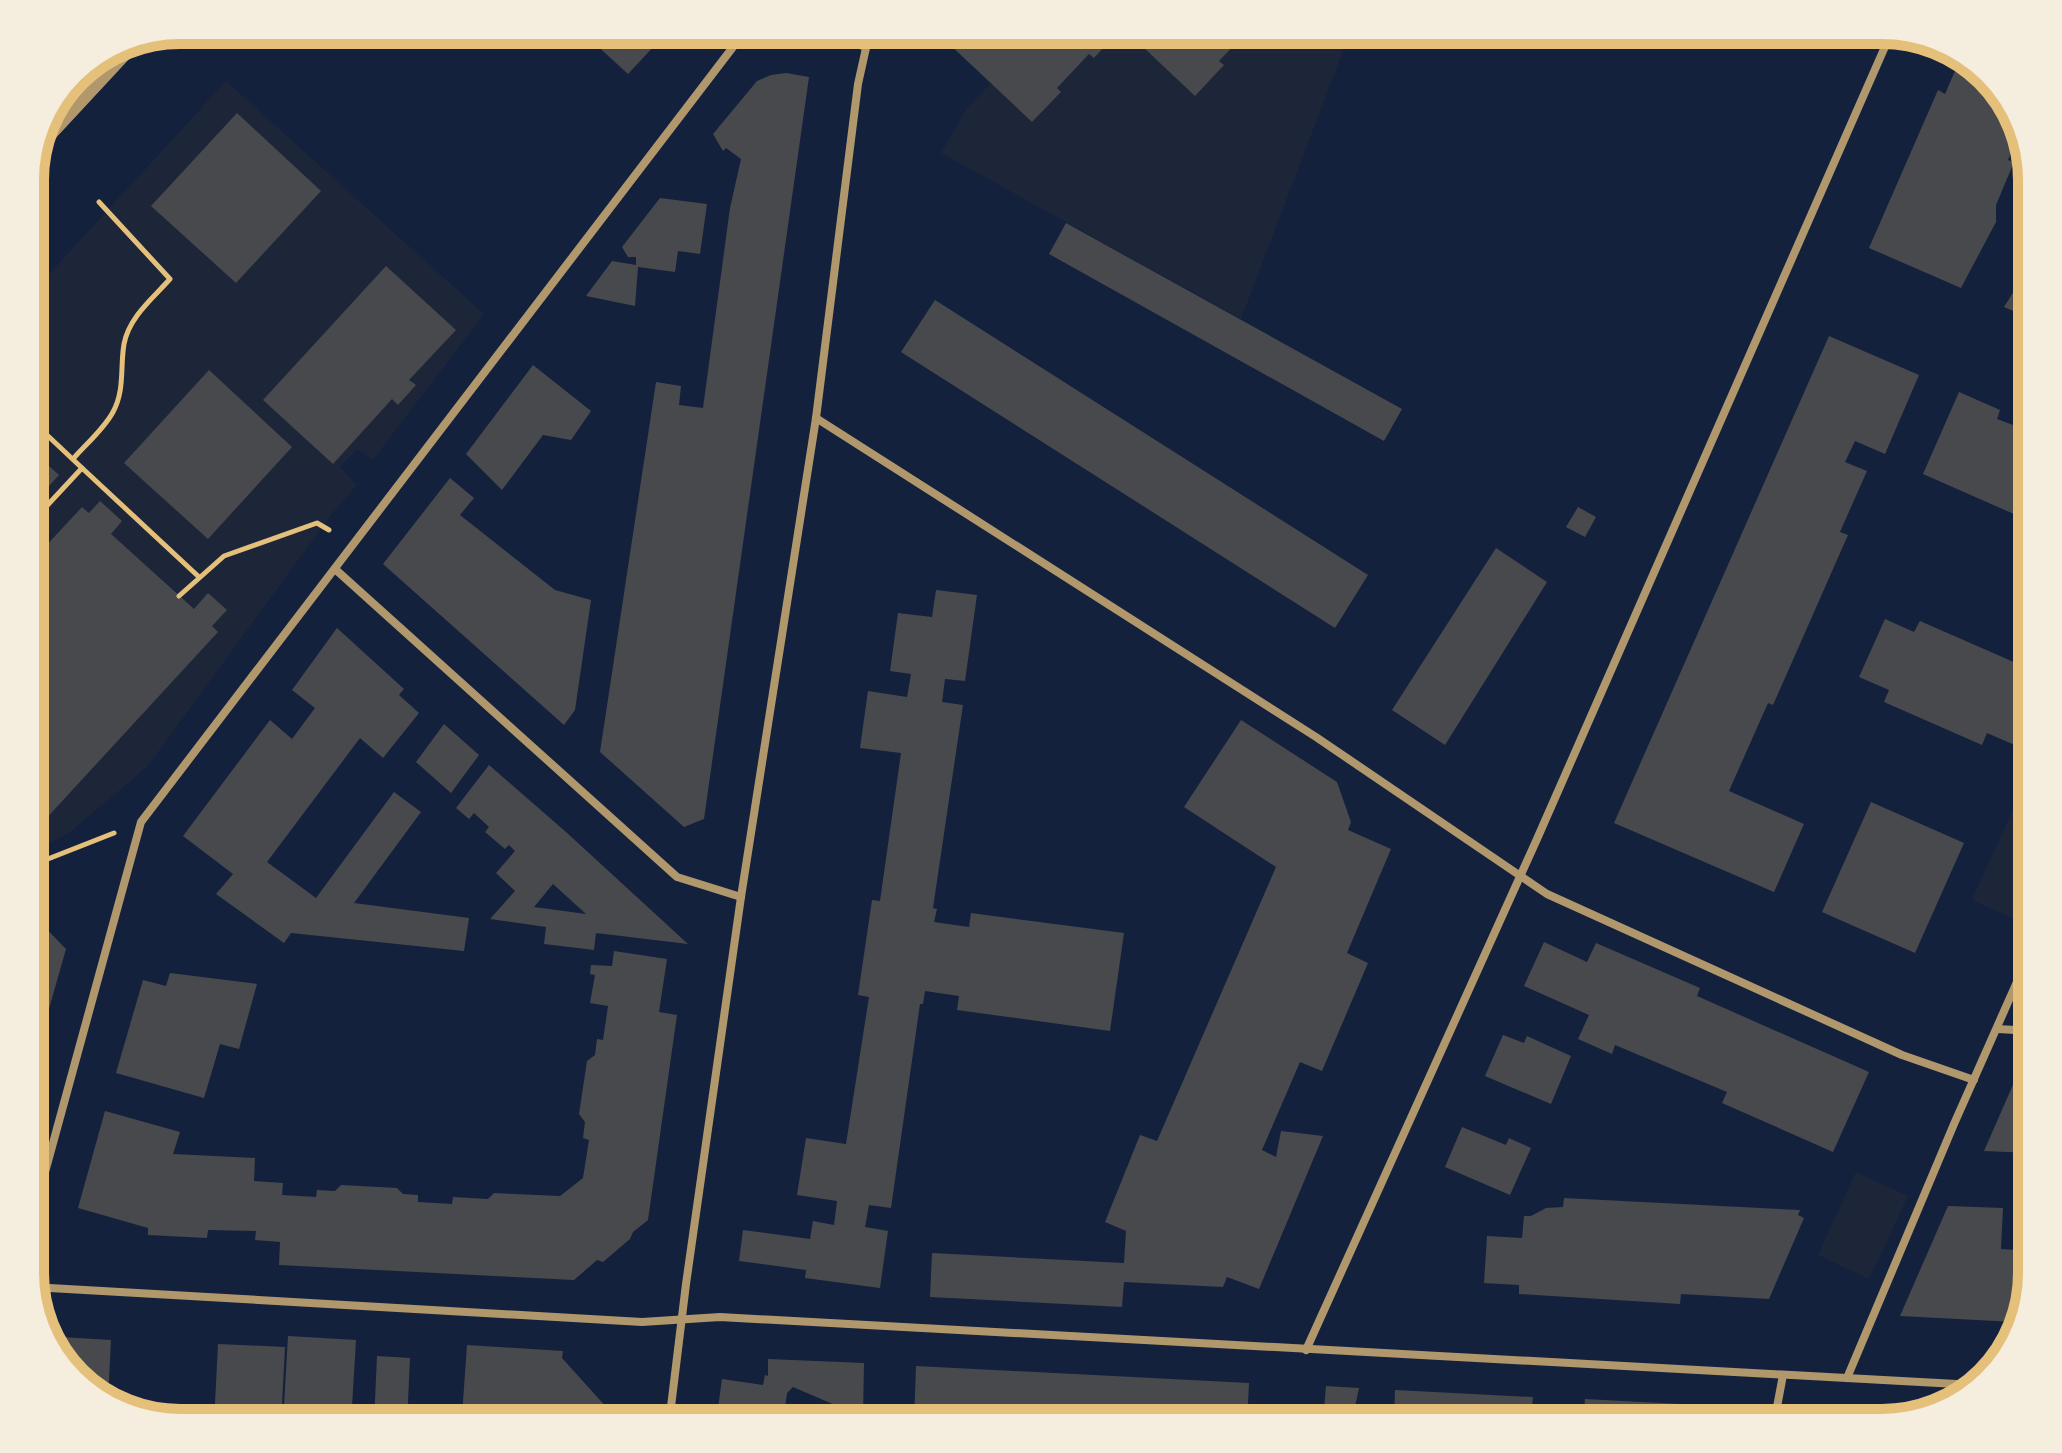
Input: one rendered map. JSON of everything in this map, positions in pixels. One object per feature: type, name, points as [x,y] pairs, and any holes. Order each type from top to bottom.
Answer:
[{"type":"street","points":[[44,1176],[141,822],[735,44]]},
{"type":"street","points":[[856,44],[866,47]]},
{"type":"street","points":[[671,1409],[741,897],[816,418],[856,98],[867,44]]},
{"type":"street","points":[[1306,1350],[1520,876],[1886,44]]},
{"type":"street","points":[[53,130],[120,58]]},
{"type":"street","points":[[816,418],[1316,737],[1547,894],[1902,1055],[1974,1080]]},
{"type":"street","points":[[335,569],[677,877],[741,897]]},
{"type":"street","points":[[1847,1378],[2018,981]]},
{"type":"street","points":[[1998,1029],[2018,1030]]},
{"type":"street","points":[[45,1288],[642,1322],[720,1317],[1960,1384]]},
{"type":"street","points":[[1777,1409],[1783,1375]]},
{"type":"path","points":[[73,459],[113,412],[122,383],[123,346],[127,332],[139,313],[170,279],[99,202]]},
{"type":"path","points":[[44,432],[199,577]]},
{"type":"path","points":[[44,509],[82,468]]},
{"type":"path","points":[[179,596],[224,556],[317,523],[329,530]]},
{"type":"path","points":[[44,860],[141,822]]},
{"type":"shaded area","points":[[1107,44],[1140,44],[1195,95],[1223,65],[1219,61],[1235,44],[1346,44],[1241,319],[941,153],[967,108],[991,83],[1032,122],[1061,92],[1057,88],[1089,54],[1094,58]]},
{"type":"shaded area","points":[[226,81],[484,314],[373,460],[357,449],[340,467],[357,485],[331,515],[147,767],[70,832],[44,846],[44,280]]},
{"type":"shaded area","points":[[2018,798],[2018,916],[2016,920],[1972,900]]},
{"type":"shaded area","points":[[1856,1172],[1908,1196],[1869,1279],[1818,1255]]},
{"type":"building","points":[[595,44],[656,44],[628,74]]},
{"type":"building","points":[[949,44],[1107,44],[1094,58],[1089,54],[1057,88],[1061,92],[1032,122]]},
{"type":"building","points":[[1140,44],[1235,44],[1219,61],[1224,65],[1195,96]]},
{"type":"building","points":[[1957,67],[1965,72],[1995,105],[2013,147],[2008,160],[2014,162],[1996,205],[1996,222],[1961,288],[1869,248],[1938,90],[1945,94]]},
{"type":"building","points":[[786,73],[809,77],[704,819],[684,827],[600,752],[656,382],[681,386],[679,405],[703,408],[730,208],[741,159],[726,148],[723,151],[713,134],[757,81]]},
{"type":"building","points":[[237,113],[321,191],[236,283],[151,206]]},
{"type":"building","points":[[660,198],[707,204],[700,254],[678,251],[675,272],[638,267],[635,306],[586,296],[612,261],[636,265],[636,257],[628,257],[622,247]]},
{"type":"building","points":[[1066,223],[1402,409],[1384,441],[1049,254]]},
{"type":"building","points":[[386,266],[456,330],[409,380],[416,385],[398,405],[392,399],[333,464],[263,400]]},
{"type":"building","points":[[2018,284],[2018,313],[2004,307]]},
{"type":"building","points":[[935,300],[1368,575],[1335,628],[901,352]]},
{"type":"building","points":[[1829,336],[1919,375],[1885,454],[1855,441],[1845,462],[1867,471],[1840,532],[1848,535],[1773,705],[1768,703],[1729,791],[1804,824],[1774,892],[1614,823]]},
{"type":"building","points":[[533,365],[591,411],[571,440],[543,435],[502,490],[466,454]]},
{"type":"building","points":[[209,370],[292,447],[208,539],[124,463]]},
{"type":"building","points":[[1959,392],[2000,410],[1997,419],[2013,425],[2018,418],[2018,516],[1923,474]]},
{"type":"building","points":[[44,462],[59,475],[44,492]]},
{"type":"building","points":[[450,478],[474,498],[460,515],[555,590],[591,600],[575,710],[564,725],[383,564]]},
{"type":"building","points":[[100,501],[122,521],[111,534],[194,609],[208,593],[227,610],[212,626],[218,632],[44,821],[44,548],[82,507],[89,513]]},
{"type":"building","points":[[1578,507],[1596,517],[1585,537],[1566,527]]},
{"type":"building","points":[[1496,548],[1547,582],[1445,745],[1392,710]]},
{"type":"building","points":[[936,590],[977,595],[965,681],[945,679],[942,702],[963,705],[933,908],[937,909],[934,922],[969,927],[971,913],[1124,933],[1110,1031],[957,1010],[959,996],[925,991],[923,1004],[920,1004],[891,1208],[869,1205],[865,1227],[888,1231],[880,1288],[805,1278],[806,1270],[739,1261],[743,1230],[810,1239],[813,1221],[834,1225],[837,1201],[797,1195],[806,1138],[846,1144],[869,997],[858,995],[872,900],[880,901],[901,753],[860,748],[868,691],[907,697],[911,674],[890,671],[898,613],[932,617]]},
{"type":"building","points":[[1885,619],[1914,632],[1920,621],[2018,664],[2018,744],[1987,733],[1982,745],[1884,702],[1889,690],[1859,677]]},
{"type":"building","points":[[337,628],[404,689],[399,695],[419,713],[383,758],[360,738],[267,862],[316,898],[394,792],[421,812],[354,903],[469,918],[464,951],[291,933],[284,943],[216,894],[233,874],[183,836],[270,720],[292,739],[315,708],[292,690]]},
{"type":"building","points":[[1241,720],[1337,782],[1351,822],[1348,830],[1391,849],[1347,953],[1368,963],[1322,1071],[1300,1062],[1262,1150],[1276,1157],[1281,1131],[1323,1136],[1259,1289],[1227,1277],[1223,1287],[1124,1282],[1122,1307],[930,1297],[932,1253],[1124,1263],[1126,1231],[1105,1222],[1140,1135],[1157,1141],[1276,867],[1184,807]]},
{"type":"building","points":[[444,724],[479,755],[451,793],[416,762]]},
{"type":"building","points":[[489,765],[688,944],[596,933],[594,950],[544,944],[546,927],[490,919],[515,891],[496,873],[515,851],[509,845],[505,849],[485,832],[489,827],[474,813],[469,819],[456,808]],"holes":[[[553,884],[586,914],[534,907]]]},
{"type":"building","points":[[1871,802],[1964,843],[1915,953],[1822,912]]},
{"type":"building","points":[[44,926],[66,949],[44,1026]]},
{"type":"building","points":[[1544,942],[1587,962],[1596,943],[1700,988],[1697,996],[1869,1072],[1833,1152],[1722,1103],[1727,1092],[1615,1045],[1612,1054],[1578,1039],[1589,1015],[1524,986]]},
{"type":"building","points":[[614,951],[667,959],[659,1012],[677,1015],[648,1220],[603,1262],[597,1260],[574,1280],[279,1265],[280,1242],[255,1240],[256,1231],[208,1230],[207,1238],[148,1235],[148,1228],[78,1208],[105,1111],[180,1132],[173,1154],[255,1158],[254,1181],[283,1183],[282,1195],[316,1197],[317,1190],[335,1191],[341,1185],[397,1188],[403,1194],[418,1195],[418,1202],[452,1204],[453,1197],[488,1199],[494,1193],[560,1196],[583,1178],[589,1140],[583,1138],[585,1122],[579,1114],[587,1061],[595,1055],[597,1039],[603,1040],[608,1006],[590,1003],[595,975],[590,974],[591,965],[612,966]]},
{"type":"building","points":[[170,973],[257,984],[239,1049],[220,1044],[204,1098],[116,1073],[143,980],[166,986]]},
{"type":"building","points":[[1503,1035],[1524,1043],[1527,1036],[1571,1056],[1551,1104],[1485,1076]]},
{"type":"building","points":[[2018,1073],[2018,1152],[1984,1151]]},
{"type":"building","points":[[1462,1127],[1506,1145],[1509,1138],[1531,1148],[1510,1195],[1445,1167]]},
{"type":"building","points":[[1564,1198],[1800,1210],[1798,1215],[1804,1218],[1769,1299],[1681,1294],[1680,1304],[1519,1294],[1519,1285],[1484,1283],[1487,1236],[1522,1238],[1524,1216],[1546,1208],[1563,1207]]},
{"type":"building","points":[[1948,1206],[2003,1208],[2001,1249],[2018,1250],[2015,1299],[2009,1322],[1900,1316]]},
{"type":"building","points":[[288,1336],[356,1340],[352,1409],[284,1409]]},
{"type":"building","points":[[60,1337],[111,1340],[109,1389],[78,1363]]},
{"type":"building","points":[[218,1344],[285,1347],[282,1409],[215,1409]]},
{"type":"building","points":[[467,1345],[563,1351],[562,1358],[608,1409],[462,1409]]},
{"type":"building","points":[[377,1356],[410,1358],[408,1409],[375,1409]]},
{"type":"building","points":[[768,1359],[864,1363],[863,1409],[844,1409],[793,1387],[787,1393],[785,1409],[718,1409],[722,1379],[763,1385],[765,1375],[768,1376]]},
{"type":"building","points":[[916,1366],[1249,1383],[1248,1409],[914,1409]]},
{"type":"building","points":[[1326,1386],[1359,1388],[1354,1409],[1324,1409]]},
{"type":"building","points":[[1395,1390],[1533,1397],[1532,1409],[1394,1409]]},
{"type":"building","points":[[1585,1399],[1700,1405],[1700,1409],[1584,1409]]}]
